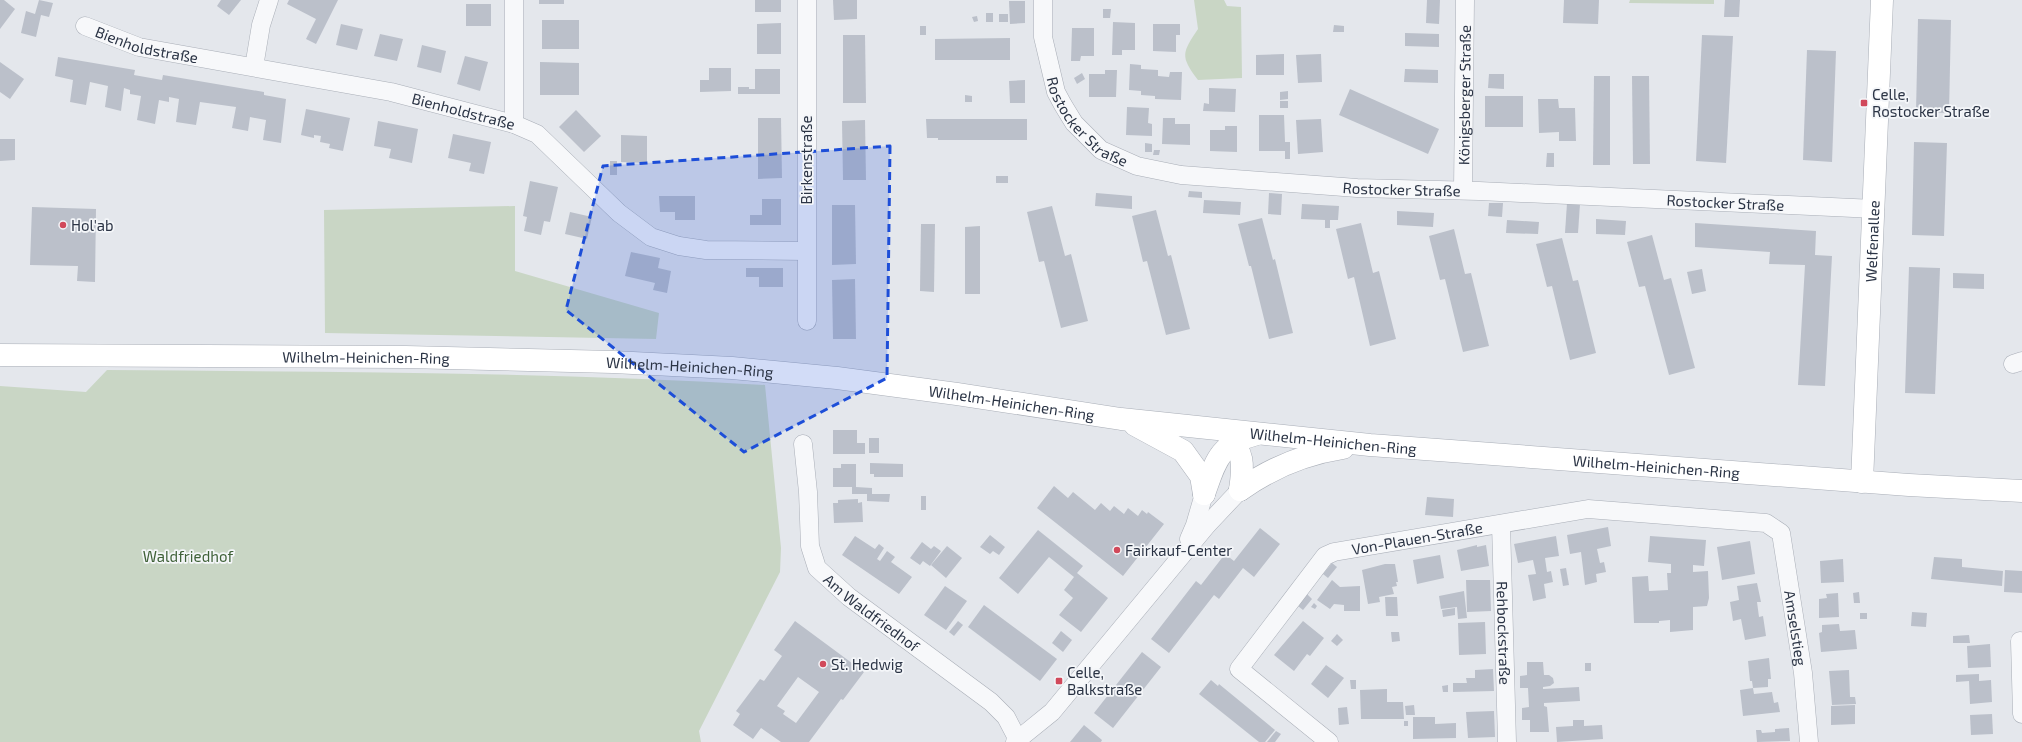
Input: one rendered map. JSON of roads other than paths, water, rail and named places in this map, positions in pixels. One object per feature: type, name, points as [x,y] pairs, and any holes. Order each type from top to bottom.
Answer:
[{"type":"main road","name":"Welfenallee","points":[[1862,482],[1875,208],[1882,0]]},
{"type":"main road","name":"Wilhelm-Heinichen-Ring","points":[[0,355],[414,358],[613,362],[732,368],[830,378],[950,393],[1229,436],[1259,433],[1370,445],[1862,482],[2022,491]]},
{"type":"main road","points":[[1121,419],[1154,434],[1183,452],[1201,476],[1204,494]]},
{"type":"main road","points":[[1204,494],[1214,465],[1229,436],[1238,448],[1243,469],[1240,490]]},
{"type":"main road","points":[[1240,490],[1260,476],[1294,460],[1330,450],[1370,445]]},
{"type":"street","points":[[254,67],[260,25],[269,0]]},
{"type":"street","points":[[514,0],[514,124]]},
{"type":"street","name":"Birkenstraße","points":[[806,321],[807,0]]},
{"type":"street","name":"Rostocker Straße","points":[[1043,0],[1043,37],[1056,92],[1074,123],[1101,150],[1137,166],[1181,175],[1357,188],[1463,190],[1875,208]]},
{"type":"street","name":"Königsberger Straße","points":[[1463,190],[1465,0]]},
{"type":"street","name":"Bienholdstraße","points":[[85,26],[139,47],[391,92],[514,124],[541,138],[619,213],[651,237],[679,246],[706,250],[806,251]]},
{"type":"street","name":"Am Waldfriedhof","points":[[803,444],[808,492],[810,546],[817,568],[849,597],[991,702],[1006,717],[1016,741]]},
{"type":"street","points":[[1016,741],[1052,712],[1179,560],[1240,490]]},
{"type":"street","points":[[1179,560],[1195,526],[1204,494]]},
{"type":"street","name":"Von-Plauen-Straße","points":[[1329,742],[1239,669],[1325,556],[1334,552],[1588,509],[1766,523]]},
{"type":"street","name":"Amselstieg","points":[[1766,523],[1781,533],[1803,673],[1809,742]]},
{"type":"street","name":"Rehbockstraße","points":[[1501,524],[1507,742]]},
{"type":"street","points":[[2020,640],[2022,714]]},
{"type":"place","name":"Celle, Rostocker Straße","points":[[1864,103]]},
{"type":"place","name":"Hol'ab","points":[[63,225]]},
{"type":"place","name":"Fairkauf-Center","points":[[1117,550]]},
{"type":"place","name":"St. Hedwig","points":[[823,664]]},
{"type":"place","name":"Celle, Balkstraße","points":[[1059,681]]},
{"type":"park label","name":"Waldfriedhof","points":[[188,556]]}]
